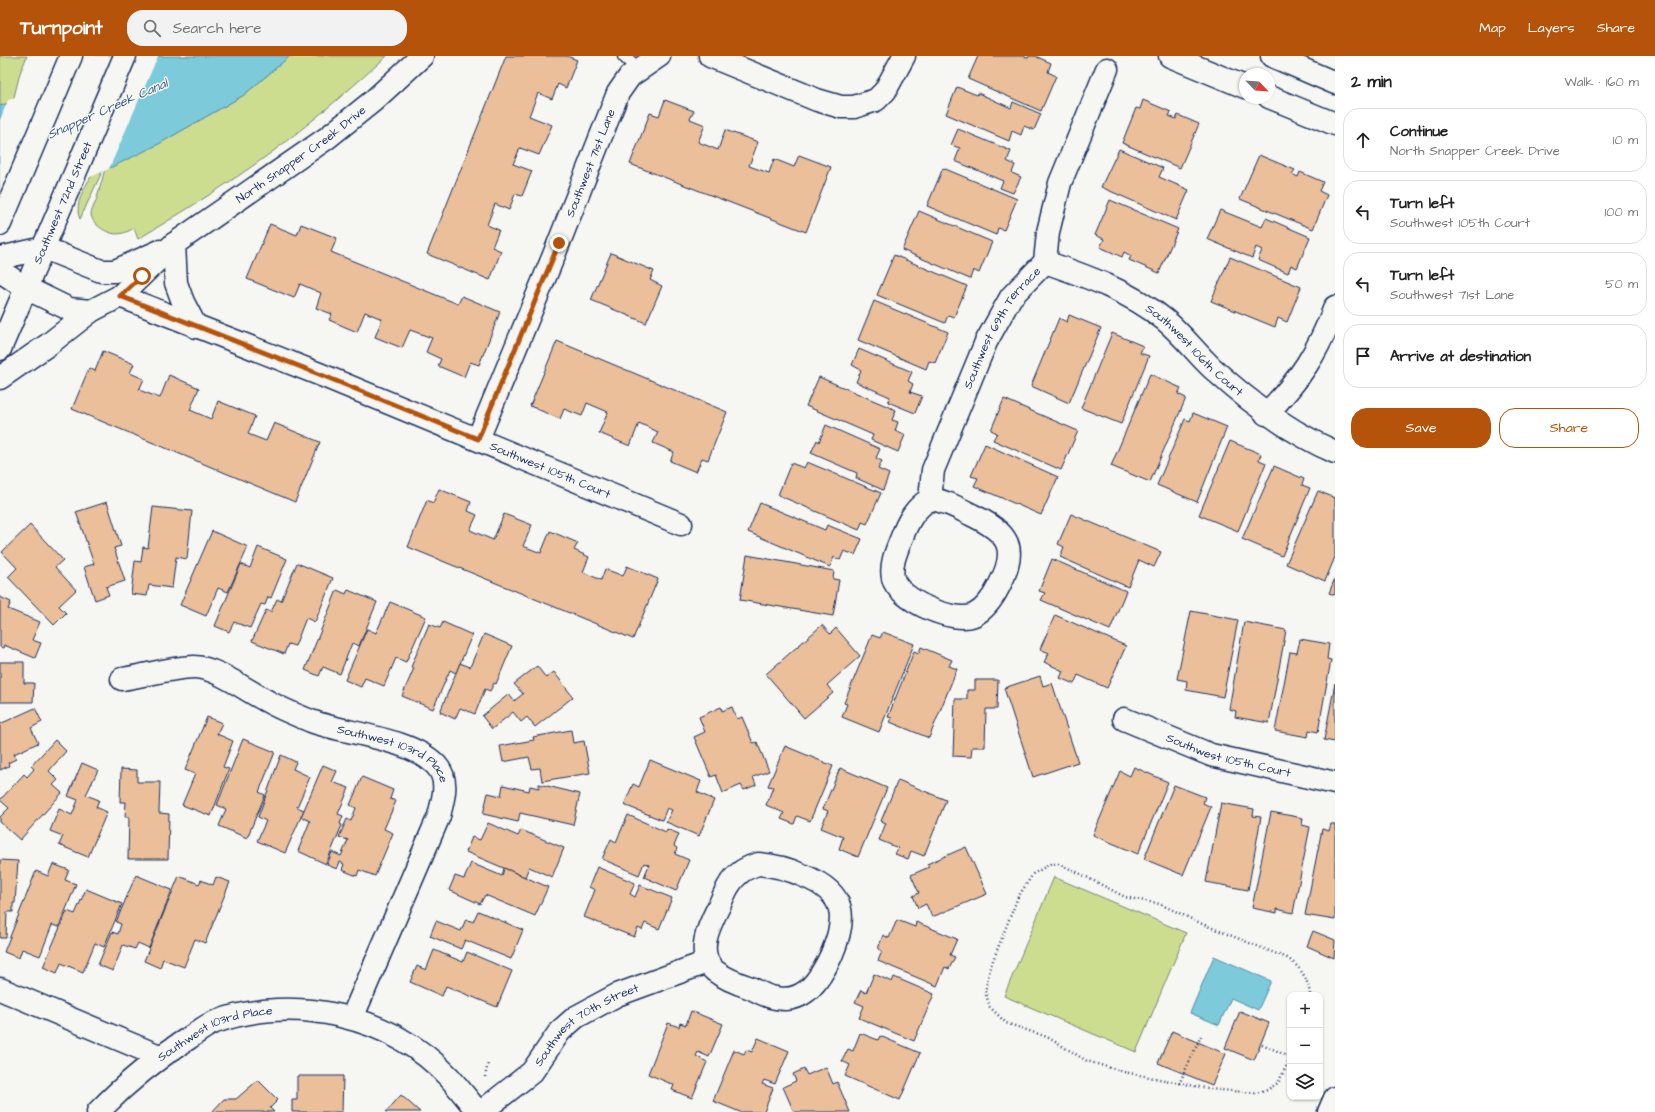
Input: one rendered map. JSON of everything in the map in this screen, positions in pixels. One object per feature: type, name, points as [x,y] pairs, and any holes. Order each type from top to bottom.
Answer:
[{"type":"street","points":[[0,224],[71,56]]},
{"type":"street","name":"Southwest 72nd Street","points":[[0,349],[125,56]]},
{"type":"street","name":"North Snapper Creek Drive","points":[[0,378],[49,344],[90,311],[120,296],[174,244],[338,130],[373,101],[422,56]]},
{"type":"street","name":"Southwest 71st Lane","points":[[478,439],[551,262],[618,93],[627,79],[631,63],[659,56]]},
{"type":"street","points":[[710,56],[817,100],[841,107],[854,107],[876,100],[885,92],[904,56]]},
{"type":"street","points":[[1170,56],[1239,85]]},
{"type":"street","points":[[1272,56],[1335,83]]},
{"type":"street","name":"Southwest 69th Terrace","points":[[930,499],[933,470],[986,342],[1011,297],[1045,262],[1048,232],[1060,183],[1107,69]]},
{"type":"street","points":[[1275,99],[1335,124]]},
{"type":"street","points":[[174,244],[176,283],[183,302],[196,327]]},
{"type":"street","name":"North Snapper Creek Drive","points":[[44,248],[101,270],[115,270],[174,244]]},
{"type":"street","points":[[0,258],[44,248]]},
{"type":"street","name":"Southwest 106th Court","points":[[1045,262],[1080,274],[1127,296],[1158,315],[1183,336],[1211,367],[1266,414],[1302,436],[1335,452]]},
{"type":"street","points":[[0,272],[26,288],[69,309],[90,311]]},
{"type":"street","name":"Southwest 105th Court","points":[[120,296],[319,374],[681,524]]},
{"type":"street","points":[[1266,414],[1290,390],[1306,368],[1320,345],[1335,307]]},
{"type":"street","points":[[930,499],[951,504],[992,526],[1005,537],[1010,558],[1004,576],[992,599],[983,610],[972,616],[962,617],[949,615],[913,601],[900,591],[894,579],[892,568],[894,556],[906,524],[915,512],[930,499]]},
{"type":"street","name":"Southwest 103rd Place","points":[[122,679],[194,667],[214,672],[268,702],[307,719],[385,740],[414,751],[429,759],[442,774],[445,785],[439,816],[352,1018]]},
{"type":"street","name":"Southwest 105th Court","points":[[1124,719],[1211,755],[1335,783]]},
{"type":"street","points":[[758,864],[787,869],[817,881],[831,890],[840,904],[841,917],[836,944],[816,983],[804,994],[784,999],[774,998],[725,977],[715,971],[707,962],[705,947],[707,930],[730,883],[742,871],[758,864]]},
{"type":"street","name":"Southwest 70th Street","points":[[482,1112],[532,1072],[560,1031],[576,1017],[617,995],[707,962]]},
{"type":"street","points":[[0,989],[159,1056]]},
{"type":"street","name":"Southwest 103rd Place","points":[[98,1112],[116,1093],[159,1056],[214,1022],[250,1012],[288,1009],[327,1013],[352,1018],[386,1032],[418,1051],[448,1076],[478,1112]]},
{"type":"street","points":[[1329,1112],[1335,1098]]},
{"type":"path","points":[[1287,1064],[1278,1083],[1262,1091],[1246,1093],[1179,1084],[1087,1062],[1041,1034],[1006,1023],[990,1007],[986,992],[986,984],[994,955],[1023,889],[1033,874],[1044,866],[1050,864],[1064,866],[1125,897],[1160,904],[1200,923],[1287,958],[1300,967],[1307,982],[1309,992]]},
{"type":"path","points":[[1179,1084],[1201,1036]]},
{"type":"path","points":[[1262,1044],[1287,1056]]},
{"type":"path","points":[[484,1079],[488,1063]]},
{"type":"green space","points":[[0,56],[27,56],[20,73],[13,101],[0,106]]},
{"type":"green space","points":[[290,56],[387,56],[316,118],[260,161],[203,199],[138,239],[134,228],[123,233],[116,234],[104,230],[96,224],[91,213],[105,169],[155,146],[244,95]]},
{"type":"green space","points":[[107,161],[80,219],[78,205],[80,198],[99,163]]},
{"type":"green space","points":[[1054,877],[1186,933],[1136,1052],[1004,996]]},
{"type":"water","name":"Snapper Creek Canal","points":[[95,56],[290,56],[244,95],[155,146],[112,167],[43,195],[0,217],[0,106],[37,93]]},
{"type":"water","points":[[1214,956],[1271,981],[1258,1010],[1231,998],[1219,1025],[1190,1013]]},
{"type":"pier","points":[[91,56],[158,56],[109,169],[44,197],[0,219],[0,120],[8,100],[37,91]]},
{"type":"building","points":[[506,56],[567,56],[577,60],[566,88],[558,84],[552,99],[538,93],[529,116],[552,125],[539,155],[520,148],[513,164],[532,171],[522,196],[515,194],[509,210],[495,204],[487,225],[499,230],[492,247],[501,251],[490,280],[427,254]]},
{"type":"building","points":[[978,56],[1023,56],[1028,58],[1029,56],[1035,56],[1051,63],[1048,72],[1056,76],[1041,111],[968,79]]},
{"type":"building","points":[[957,87],[977,95],[978,93],[1011,108],[1013,102],[1041,114],[1034,130],[1024,126],[1021,135],[1012,131],[1009,141],[946,114]]},
{"type":"building","points":[[665,100],[694,111],[690,119],[705,125],[698,142],[718,150],[725,130],[758,142],[749,166],[769,173],[774,159],[794,167],[799,155],[831,167],[806,232],[630,164],[650,113],[659,116]]},
{"type":"building","points":[[1143,100],[1171,112],[1169,116],[1176,119],[1178,115],[1199,124],[1180,168],[1122,143],[1136,108],[1140,109]]},
{"type":"building","points":[[958,129],[1011,151],[1007,161],[1015,165],[1012,173],[1021,177],[1013,193],[1000,188],[1003,181],[955,161],[960,148],[951,145]]},
{"type":"building","points":[[1119,149],[1163,168],[1159,177],[1189,190],[1176,220],[1101,187]]},
{"type":"building","points":[[1259,155],[1295,170],[1292,174],[1298,177],[1300,172],[1323,182],[1319,191],[1327,195],[1313,229],[1240,199]]},
{"type":"building","points":[[943,168],[1017,199],[1004,230],[998,228],[996,235],[927,206]]},
{"type":"building","points":[[1110,200],[1178,229],[1159,273],[1129,260],[1131,256],[1124,252],[1122,257],[1100,247],[1104,239],[1095,235]]},
{"type":"building","points":[[1220,210],[1262,227],[1266,218],[1310,237],[1297,268],[1291,265],[1288,273],[1258,260],[1262,250],[1256,247],[1252,258],[1207,239]]},
{"type":"building","points":[[919,211],[992,242],[979,273],[973,270],[970,279],[902,250]]},
{"type":"building","points":[[270,224],[297,235],[301,224],[337,238],[331,252],[458,304],[462,296],[500,312],[479,365],[470,362],[464,377],[438,366],[441,359],[426,352],[432,338],[410,330],[402,348],[375,337],[382,319],[365,312],[357,332],[329,320],[332,314],[316,308],[321,293],[300,284],[294,298],[247,279]]},
{"type":"building","points":[[611,253],[654,271],[650,280],[662,286],[646,323],[591,300]]},
{"type":"building","points":[[894,255],[967,286],[954,317],[948,315],[945,323],[877,295]]},
{"type":"building","points":[[1230,257],[1301,287],[1287,322],[1278,318],[1275,327],[1211,301]]},
{"type":"building","points":[[874,301],[948,332],[935,363],[929,361],[926,369],[858,340]]},
{"type":"building","points":[[1069,315],[1101,328],[1069,403],[1031,386],[1059,318],[1067,322]]},
{"type":"building","points":[[1112,333],[1143,346],[1140,353],[1149,356],[1121,424],[1081,408]]},
{"type":"building","points":[[557,341],[727,412],[708,460],[702,458],[696,472],[670,461],[674,452],[653,443],[658,432],[639,423],[630,446],[599,433],[608,412],[587,403],[582,416],[564,409],[560,419],[530,406]]},
{"type":"building","points":[[859,349],[912,372],[908,381],[913,384],[910,392],[922,396],[915,413],[888,402],[890,397],[856,382],[861,370],[852,365]]},
{"type":"building","points":[[103,351],[134,364],[130,373],[144,379],[139,390],[160,398],[169,375],[199,388],[190,410],[211,419],[218,401],[255,416],[248,434],[266,441],[274,423],[320,442],[295,502],[72,409],[89,368],[95,371]]},
{"type":"building","points":[[1150,374],[1181,388],[1178,394],[1186,398],[1150,482],[1111,466]]},
{"type":"building","points":[[819,377],[896,410],[892,420],[898,422],[895,431],[905,435],[898,452],[871,440],[873,435],[806,406]]},
{"type":"building","points":[[1004,399],[1078,431],[1061,470],[993,440],[997,433],[991,430]]},
{"type":"building","points":[[1193,413],[1227,427],[1197,502],[1157,485],[1185,419],[1190,421]]},
{"type":"building","points":[[826,425],[880,449],[876,458],[882,461],[878,469],[889,474],[883,490],[856,478],[857,473],[811,453],[817,440],[819,442]]},
{"type":"building","points":[[1230,441],[1261,454],[1259,460],[1266,463],[1238,531],[1199,515]]},
{"type":"building","points":[[985,444],[1058,477],[1041,515],[974,486],[978,478],[971,476]]},
{"type":"building","points":[[807,462],[881,493],[867,524],[862,522],[859,530],[778,495],[791,463],[804,468]]},
{"type":"building","points":[[1274,466],[1304,479],[1302,485],[1310,488],[1282,556],[1242,539]]},
{"type":"building","points":[[439,489],[471,502],[468,511],[477,515],[470,530],[493,540],[504,514],[532,525],[523,546],[541,553],[550,531],[578,543],[574,550],[589,557],[583,572],[601,580],[605,569],[623,576],[627,566],[658,579],[633,639],[408,547],[427,500],[433,503]]},
{"type":"building","points":[[1318,491],[1335,498],[1335,557],[1325,581],[1286,564]]},
{"type":"building","points":[[107,502],[121,546],[114,548],[125,581],[106,587],[109,595],[95,600],[84,567],[94,564],[76,512]]},
{"type":"building","points":[[760,503],[825,530],[827,525],[862,539],[855,555],[844,551],[840,560],[834,557],[830,567],[748,532]]},
{"type":"building","points":[[153,507],[192,511],[187,559],[176,557],[172,588],[149,585],[147,596],[131,594],[135,561],[141,562],[143,547],[148,548]]},
{"type":"building","points":[[1071,514],[1161,552],[1154,567],[1139,560],[1128,587],[1060,557],[1064,547],[1058,544]]},
{"type":"building","points":[[30,525],[63,560],[55,567],[76,590],[59,606],[66,613],[54,625],[8,577],[17,568],[2,552]]},
{"type":"building","points":[[212,531],[248,547],[228,592],[218,588],[206,616],[180,605]]},
{"type":"building","points":[[258,547],[287,559],[271,598],[268,597],[265,605],[261,604],[250,628],[234,622],[229,632],[215,626],[241,564],[250,568]]},
{"type":"building","points":[[747,555],[834,571],[833,579],[839,580],[833,616],[740,600]]},
{"type":"building","points":[[1052,559],[1126,591],[1110,630],[1041,600],[1045,593],[1039,591]]},
{"type":"building","points":[[297,563],[333,578],[315,622],[306,618],[295,646],[288,644],[284,654],[252,641],[266,610],[271,612],[277,599],[281,601]]},
{"type":"building","points":[[1335,578],[1335,595],[1329,593]]},
{"type":"building","points":[[337,590],[346,594],[348,590],[377,602],[359,646],[352,643],[340,674],[323,667],[319,676],[305,670]]},
{"type":"building","points":[[0,597],[11,602],[8,609],[40,622],[32,640],[41,643],[35,658],[4,645],[3,648],[0,647]]},
{"type":"building","points":[[390,602],[426,617],[406,662],[396,658],[384,686],[365,678],[361,687],[345,680],[367,629],[376,633]]},
{"type":"building","points":[[1191,611],[1238,620],[1223,697],[1186,690],[1187,681],[1177,679]]},
{"type":"building","points":[[1055,615],[1126,646],[1107,688],[1078,675],[1074,684],[1060,678],[1063,671],[1044,662],[1049,653],[1040,649]]},
{"type":"building","points":[[443,622],[472,635],[456,673],[450,670],[433,709],[402,696],[414,668],[411,667],[429,624],[440,628]]},
{"type":"building","points":[[1244,622],[1286,630],[1269,723],[1235,717],[1236,711],[1229,709]]},
{"type":"building","points":[[822,625],[830,634],[836,628],[860,656],[827,685],[833,693],[804,718],[766,674]]},
{"type":"building","points":[[883,632],[914,644],[879,732],[842,717],[847,704],[844,703],[872,635],[880,638]]},
{"type":"building","points":[[484,634],[512,646],[496,684],[494,683],[490,691],[485,689],[475,714],[460,708],[455,719],[440,712],[460,663],[470,667]]},
{"type":"building","points":[[1300,639],[1329,644],[1327,659],[1331,660],[1318,732],[1309,730],[1308,737],[1275,731],[1290,652],[1297,653]]},
{"type":"building","points":[[921,647],[952,660],[949,666],[957,669],[929,738],[890,722],[892,718],[888,717],[914,651],[919,653]]},
{"type":"building","points":[[0,662],[24,662],[24,683],[34,683],[33,702],[0,702]]},
{"type":"building","points":[[537,666],[546,678],[554,672],[573,697],[535,727],[527,717],[521,722],[513,712],[492,729],[482,716],[509,694],[514,701],[523,694],[514,684]]},
{"type":"building","points":[[1040,676],[1043,686],[1052,683],[1078,762],[1033,777],[1004,688]]},
{"type":"building","points":[[975,680],[998,680],[997,709],[986,709],[985,747],[972,747],[971,757],[953,756],[955,699],[967,699],[967,690],[975,690]]},
{"type":"building","points":[[1335,683],[1335,742],[1324,740]]},
{"type":"building","points":[[721,707],[722,711],[732,707],[737,719],[742,717],[753,743],[757,742],[769,771],[753,777],[756,785],[744,790],[741,785],[723,793],[716,775],[711,777],[694,737],[705,732],[699,717]]},
{"type":"building","points":[[35,708],[42,722],[31,728],[38,743],[14,754],[16,759],[8,763],[9,766],[0,770],[0,724]]},
{"type":"building","points":[[207,717],[222,723],[217,734],[233,741],[223,767],[229,769],[211,816],[182,805],[195,774],[185,770]]},
{"type":"building","points":[[571,730],[573,743],[584,741],[590,773],[542,781],[540,768],[532,769],[529,757],[503,762],[500,746],[534,740],[533,737]]},
{"type":"building","points":[[243,739],[275,752],[259,792],[265,795],[247,838],[219,826],[226,809],[217,805]]},
{"type":"building","points":[[55,740],[66,751],[49,771],[58,780],[53,785],[62,793],[20,840],[0,822],[0,817],[9,808],[0,800],[24,774],[27,777],[34,769],[31,766]]},
{"type":"building","points":[[785,746],[833,766],[810,821],[797,816],[794,824],[781,819],[784,813],[766,805],[773,787],[768,786]]},
{"type":"building","points":[[281,755],[296,762],[293,769],[310,777],[297,807],[304,810],[285,853],[257,841],[266,821],[258,817]]},
{"type":"building","points":[[650,760],[701,781],[697,792],[714,800],[699,836],[666,822],[672,810],[667,808],[662,820],[624,805],[633,784],[639,787]]},
{"type":"building","points":[[82,763],[98,770],[86,795],[99,800],[96,807],[107,812],[88,857],[59,845],[63,836],[50,831],[59,809],[72,815],[78,800],[68,796]]},
{"type":"building","points":[[323,765],[337,771],[332,782],[349,788],[338,814],[343,816],[340,824],[342,825],[326,864],[298,851],[310,821],[301,817]]},
{"type":"building","points":[[1134,767],[1168,782],[1138,854],[1093,835],[1120,771],[1130,776]]},
{"type":"building","points":[[840,768],[887,788],[858,857],[839,849],[843,837],[821,828],[828,811],[823,809]]},
{"type":"building","points":[[121,769],[137,770],[137,782],[160,782],[159,813],[169,814],[168,859],[128,859],[129,817],[125,817],[126,802],[120,802]]},
{"type":"building","points":[[362,777],[393,790],[390,799],[396,801],[384,829],[393,833],[375,876],[359,870],[357,876],[342,870],[344,864],[340,862],[337,869],[327,865],[332,852],[341,856],[348,840],[339,837],[347,819],[351,821],[356,808],[350,805]]},
{"type":"building","points":[[898,780],[946,800],[924,856],[911,851],[908,859],[895,854],[898,848],[879,840],[886,823],[881,821]]},
{"type":"building","points":[[539,784],[580,794],[573,825],[520,813],[518,822],[483,814],[488,793],[501,796],[503,785],[529,791],[530,786],[539,788]]},
{"type":"building","points":[[1174,785],[1205,797],[1203,803],[1211,807],[1183,875],[1144,859]]},
{"type":"building","points":[[1221,803],[1254,809],[1253,816],[1261,817],[1248,890],[1206,882]]},
{"type":"building","points":[[1271,812],[1303,818],[1302,825],[1310,827],[1293,913],[1277,909],[1277,913],[1252,908]]},
{"type":"building","points":[[628,815],[666,832],[667,829],[679,834],[674,846],[677,848],[675,854],[689,860],[676,891],[644,877],[649,865],[644,863],[639,875],[602,859],[611,839],[616,842]]},
{"type":"building","points":[[488,823],[518,836],[521,830],[564,848],[552,877],[529,867],[525,877],[466,852],[472,837],[480,840]]},
{"type":"building","points":[[1331,824],[1335,824],[1335,920],[1305,915],[1322,829],[1329,831]]},
{"type":"building","points":[[966,847],[987,894],[932,917],[926,904],[918,908],[913,896],[919,893],[911,875],[929,867],[927,864]]},
{"type":"building","points":[[0,860],[18,861],[15,903],[13,903],[13,912],[7,912],[6,938],[0,938]]},
{"type":"building","points":[[471,863],[502,876],[504,868],[548,887],[535,916],[485,895],[480,904],[449,890],[455,876],[464,879]]},
{"type":"building","points":[[53,864],[69,870],[65,880],[76,884],[59,927],[52,925],[40,956],[22,949],[19,958],[4,952],[36,871],[48,876]]},
{"type":"building","points":[[597,867],[635,883],[630,894],[635,897],[640,885],[672,898],[659,929],[645,923],[642,930],[638,928],[634,937],[584,917],[595,890],[589,887]]},
{"type":"building","points":[[136,875],[172,890],[149,948],[138,943],[135,949],[123,945],[113,971],[98,965],[112,932],[118,934],[121,924],[116,922]]},
{"type":"building","points":[[179,876],[199,884],[201,880],[213,885],[216,877],[230,882],[205,943],[195,939],[184,967],[163,959],[160,968],[144,961]]},
{"type":"building","points":[[86,889],[122,904],[104,947],[95,943],[83,972],[61,963],[57,973],[43,967],[67,911],[75,914]]},
{"type":"building","points":[[478,911],[523,930],[511,959],[465,940],[461,949],[430,936],[436,921],[461,931],[466,919],[473,922]]},
{"type":"building","points":[[897,920],[915,927],[916,922],[957,939],[950,955],[955,957],[949,969],[945,967],[937,986],[878,961],[882,951],[878,949],[883,935],[889,938]]},
{"type":"building","points":[[1313,931],[1335,940],[1334,958],[1307,946]]},
{"type":"building","points":[[434,950],[463,962],[467,952],[512,971],[497,1007],[446,986],[442,996],[410,982],[417,966],[426,970]]},
{"type":"building","points":[[874,974],[892,982],[894,977],[934,994],[914,1041],[859,1018],[864,1006],[855,1002],[861,990],[866,993]]},
{"type":"building","points":[[691,1011],[723,1024],[709,1057],[698,1052],[696,1056],[707,1062],[692,1098],[672,1090],[674,1085],[648,1074],[668,1023],[679,1027],[680,1023],[686,1025]]},
{"type":"building","points":[[1240,1011],[1269,1023],[1254,1060],[1225,1048]]},
{"type":"building","points":[[1172,1031],[1226,1054],[1212,1085],[1158,1063]]},
{"type":"building","points":[[860,1033],[878,1040],[880,1036],[920,1053],[900,1100],[845,1076],[850,1065],[842,1061],[848,1049],[853,1051]]},
{"type":"building","points":[[758,1038],[789,1051],[775,1084],[764,1080],[762,1084],[773,1088],[764,1112],[740,1112],[713,1101],[734,1050],[744,1054],[746,1050],[752,1052]]},
{"type":"building","points":[[826,1067],[833,1084],[837,1082],[850,1112],[794,1112],[783,1087],[796,1081],[793,1074],[804,1069],[807,1075]]},
{"type":"building","points":[[297,1076],[343,1076],[342,1112],[292,1112],[292,1100],[297,1100]]},
{"type":"building","points":[[258,1080],[278,1100],[270,1108],[274,1112],[212,1112],[224,1099],[236,1099]]},
{"type":"building","points":[[401,1095],[420,1112],[386,1112]]},
{"type":"route","points":[[142,276],[120,296],[239,344],[319,374],[478,439],[559,243]]}]
